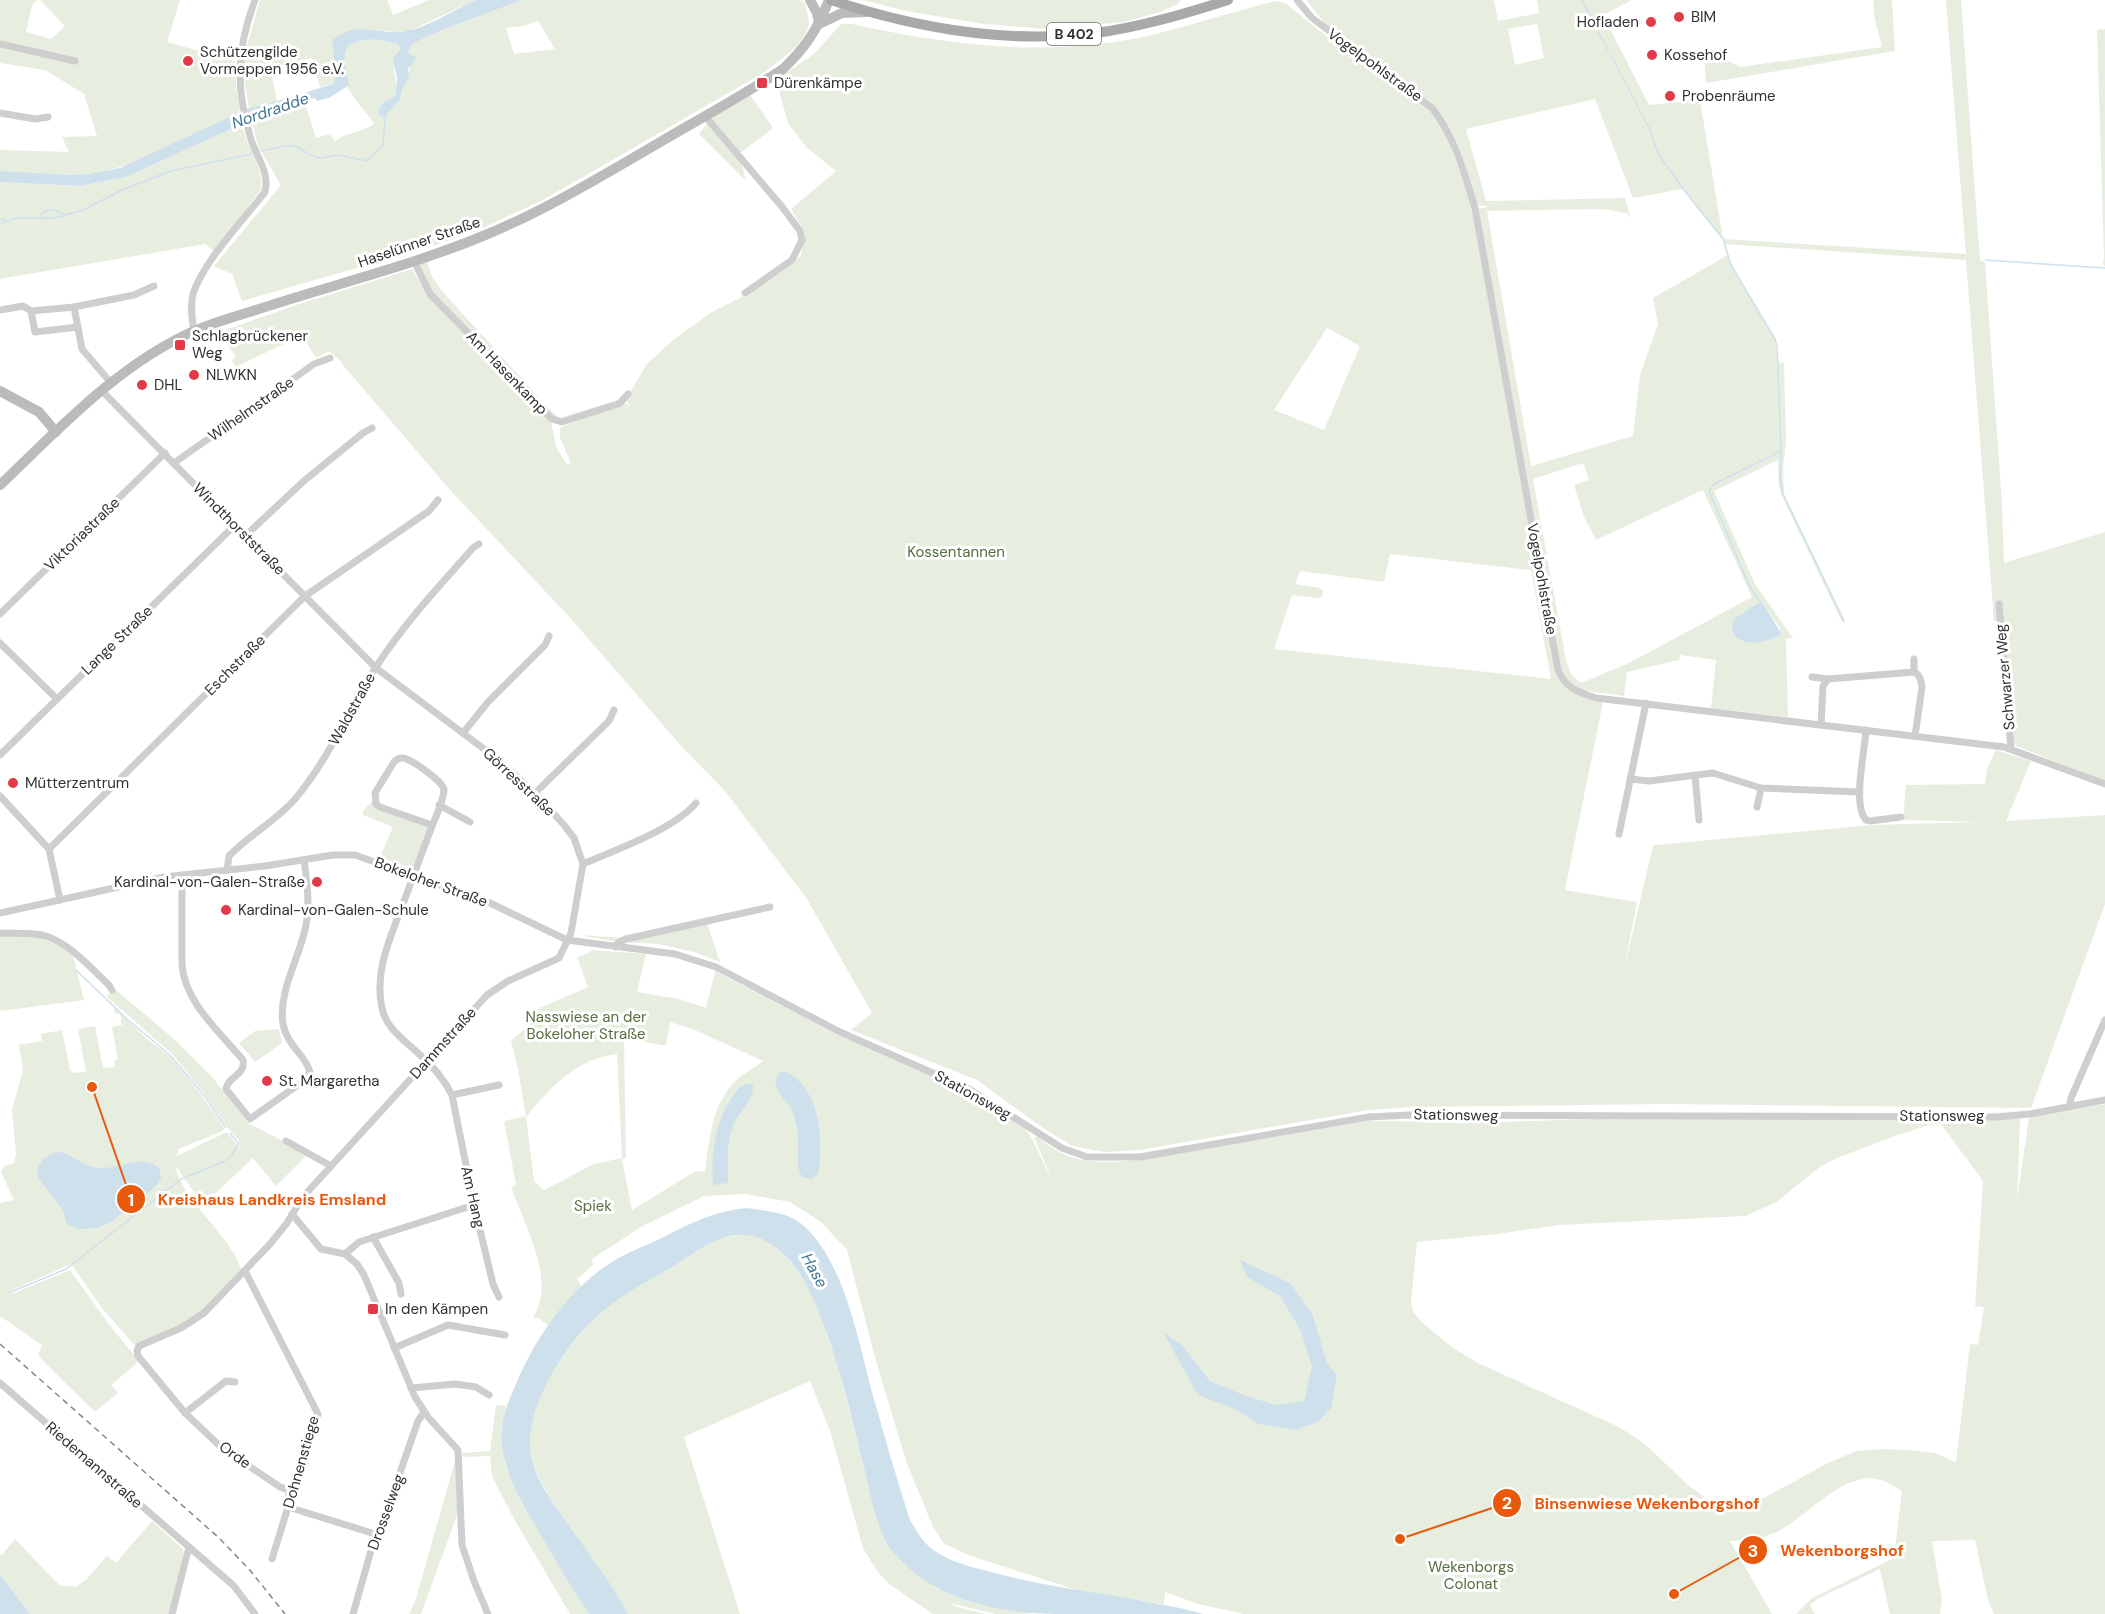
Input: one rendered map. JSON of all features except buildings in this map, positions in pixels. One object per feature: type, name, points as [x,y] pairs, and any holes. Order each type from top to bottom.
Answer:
[{"type":"main road","name":"B 402","points":[[830,0],[946,29],[1016,36],[1056,36],[1125,28],[1166,19],[1228,0]]},
{"type":"street","points":[[194,331],[193,296],[198,281],[265,192],[268,181],[265,168],[249,134],[239,72],[240,52],[255,0]]},
{"type":"street","points":[[810,0],[819,24],[842,13],[867,11]]},
{"type":"street","name":"Haselünner Straße","points":[[0,485],[102,391],[136,364],[194,331],[477,239],[557,202],[705,116],[783,69],[812,37],[830,0]]},
{"type":"street","points":[[855,0],[867,11]]},
{"type":"street","name":"Vogelpohlstraße","points":[[1297,0],[1312,18],[1432,108],[1454,142],[1475,208],[1558,670],[1562,680],[1569,688],[1596,698],[2011,749],[2105,784]]},
{"type":"street","points":[[0,44],[75,61]]},
{"type":"street","points":[[0,112],[35,118],[48,117]]},
{"type":"street","points":[[705,116],[800,231],[802,240],[792,260],[745,293]]},
{"type":"street","name":"Am Hasenkamp","points":[[414,261],[430,294],[552,419],[562,422],[615,405],[628,394]]},
{"type":"street","points":[[0,310],[23,306],[32,311],[74,306],[134,295],[154,286]]},
{"type":"street","points":[[74,306],[82,349],[111,384]]},
{"type":"street","points":[[32,311],[35,332],[78,327]]},
{"type":"street","name":"Wilhelmstraße","points":[[174,463],[314,364],[330,358]]},
{"type":"street","points":[[0,391],[39,412],[56,432]]},
{"type":"street","name":"Windthorststraße","points":[[102,391],[376,668]]},
{"type":"street","points":[[245,536],[313,474],[372,428]]},
{"type":"street","name":"Viktoriastraße","points":[[0,614],[165,453]]},
{"type":"street","name":"Eschstraße","points":[[49,849],[305,596],[429,511],[438,500]]},
{"type":"street","name":"Lange Straße","points":[[0,755],[235,525]]},
{"type":"street","name":"Waldstraße","points":[[227,870],[229,856],[233,851],[294,801],[325,757],[376,668],[411,619],[474,546],[479,544]]},
{"type":"street","name":"Schwarzer Weg","points":[[1999,604],[2011,749]]},
{"type":"street","points":[[463,733],[488,702],[545,645],[549,636]]},
{"type":"street","points":[[0,643],[57,699]]},
{"type":"street","points":[[1914,659],[1914,672]]},
{"type":"street","name":"Görresstraße","points":[[376,668],[496,758],[535,793],[574,838],[583,864]]},
{"type":"street","points":[[1812,677],[1828,679],[1914,672],[1918,674],[1922,687],[1915,736]]},
{"type":"street","points":[[1821,725],[1823,686],[1828,679]]},
{"type":"street","points":[[1619,834],[1646,703]]},
{"type":"street","points":[[535,793],[609,721],[614,710]]},
{"type":"street","points":[[1866,730],[1860,792],[1862,815],[1866,820],[1901,817]]},
{"type":"street","name":"Am Hang","points":[[432,825],[380,807],[374,799],[375,793],[394,762],[403,758],[438,780],[443,787],[439,805],[432,825],[414,875],[384,957],[379,985],[380,998],[382,1012],[388,1025],[426,1061],[447,1084],[452,1095],[474,1205],[493,1284],[499,1297]]},
{"type":"street","points":[[1630,779],[1649,781],[1720,774],[1761,788],[1860,792]]},
{"type":"street","points":[[1695,776],[1699,820]]},
{"type":"street","points":[[1757,807],[1761,788]]},
{"type":"street","points":[[0,796],[49,849],[60,900]]},
{"type":"street","points":[[567,940],[571,933],[583,864],[664,827],[688,812],[696,803]]},
{"type":"street","points":[[439,805],[470,822]]},
{"type":"street","name":"Bokeloher Straße","points":[[0,913],[182,875],[345,854],[354,855],[490,903],[567,940],[675,954],[716,967],[840,1032]]},
{"type":"street","points":[[182,875],[182,965],[186,987],[193,1000],[243,1060],[242,1071],[228,1082],[226,1089],[250,1119],[305,1080],[310,1072],[288,1039],[283,1014],[285,993],[306,925],[307,892],[304,860]]},
{"type":"street","points":[[616,947],[618,943],[626,939],[770,907]]},
{"type":"street","points":[[0,933],[39,935],[55,939],[81,958],[112,990]]},
{"type":"street","name":"Dammstraße","points":[[137,1351],[139,1346],[180,1328],[204,1313],[245,1271],[292,1214],[302,1198],[487,995],[508,981],[559,958],[567,940]]},
{"type":"street","points":[[2070,1106],[2071,1098],[2105,1020]]},
{"type":"street","name":"Stationsweg","points":[[840,1032],[969,1089],[1062,1148],[1087,1157],[1102,1158],[1140,1157],[1368,1117],[1592,1114],[1996,1117],[2030,1114],[2105,1100]]},
{"type":"street","points":[[452,1095],[499,1085]]},
{"type":"street","points":[[286,1141],[331,1166]]},
{"type":"street","points":[[345,1254],[359,1242],[474,1205]]},
{"type":"street","points":[[292,1214],[321,1249],[345,1254],[357,1264],[364,1275],[411,1388],[424,1413],[458,1450],[462,1545],[488,1614]]},
{"type":"street","points":[[373,1237],[399,1283],[401,1294]]},
{"type":"street","name":"Dohnenstiege","points":[[245,1271],[318,1414],[297,1476],[289,1490],[288,1507],[272,1559]]},
{"type":"street","points":[[394,1348],[448,1325],[505,1335]]},
{"type":"street","name":"Orde","points":[[137,1351],[138,1356],[185,1413],[226,1451],[280,1487],[289,1490]]},
{"type":"street","points":[[185,1413],[226,1381],[235,1382]]},
{"type":"street","name":"Riedemannstraße","points":[[0,1383],[234,1586],[255,1614]]},
{"type":"street","points":[[411,1388],[455,1384],[476,1387],[489,1395]]},
{"type":"street","name":"Drosselweg","points":[[353,1614],[376,1533],[381,1527],[418,1421],[424,1413]]},
{"type":"street","points":[[288,1507],[376,1533]]},
{"type":"street","points":[[172,1614],[189,1547]]},
{"type":"green space","points":[[0,0],[37,0],[32,5],[26,32],[51,39],[65,26],[40,0],[180,0],[167,42],[235,61],[240,112],[146,158],[107,171],[65,175],[0,171],[0,150],[69,152],[62,137],[97,136],[84,94],[45,70],[0,63]]},
{"type":"green space","points":[[260,0],[387,0],[393,15],[429,0],[476,0],[409,31],[357,29],[334,66],[333,84],[320,87],[312,58],[270,68],[277,101],[249,108],[243,60]]},
{"type":"green space","points":[[522,0],[799,0],[805,3],[809,18],[807,30],[798,45],[763,73],[543,200],[476,231],[426,248],[242,301],[232,274],[214,266],[281,185],[258,146],[252,122],[281,116],[305,104],[316,138],[330,134],[335,141],[369,127],[374,124],[347,87],[349,83],[344,69],[346,46],[359,41],[372,40],[399,44],[394,69],[397,84],[396,95],[382,104],[378,113],[385,116],[401,97],[402,89],[408,80],[411,55],[408,53],[412,44],[442,30]],"holes":[[[538,21],[555,49],[514,54],[506,28],[524,26]]]},
{"type":"green space","points":[[863,0],[1181,0],[1178,4],[1160,12],[1124,22],[1046,29],[984,24],[906,11]]},
{"type":"green space","points":[[1307,0],[1494,0],[1498,21],[1539,13],[1537,0],[1632,0],[1603,15],[1649,105],[1700,100],[1723,239],[1683,189],[1633,198],[1595,99],[1466,129],[1486,201],[1625,198],[1631,219],[1627,213],[1603,209],[1487,211],[1531,466],[1633,436],[1640,375],[1658,324],[1653,298],[1728,255],[1731,266],[1775,339],[1778,362],[1784,363],[1786,441],[1783,470],[1784,494],[1845,621],[1842,622],[1781,494],[1778,460],[1714,491],[1755,584],[1793,638],[1786,639],[1788,717],[1711,708],[1716,660],[1680,655],[1679,660],[1627,672],[1624,696],[1581,690],[1569,685],[1559,669],[1477,209],[1487,206],[1477,205],[1455,140],[1449,127],[1433,105],[1352,48],[1316,13]],"holes":[[[1537,24],[1544,58],[1515,65],[1508,29]],[[1583,463],[1589,480],[1574,485],[1584,517],[1596,540],[1703,490],[1752,597],[1629,663],[1581,683],[1571,674],[1566,660],[1533,479]],[[1758,603],[1763,603],[1781,630],[1760,639],[1747,641],[1736,636],[1732,628]]]},
{"type":"green space","points":[[1873,0],[1892,0],[1895,51],[1706,83],[1704,49],[1740,67],[1882,47]]},
{"type":"green space","points":[[1946,0],[1961,0],[1980,260],[1985,262],[2004,563],[2105,532],[2105,781],[2016,746],[2011,739],[2000,621],[1994,621],[1966,260],[1724,244],[1723,239],[1966,254]]},
{"type":"green space","name":"Kossentannen","points":[[1276,1],[1285,3],[1330,39],[1428,108],[1443,126],[1472,204],[1561,681],[1603,702],[1565,890],[1637,902],[1624,969],[1653,846],[1873,825],[1981,822],[1903,820],[1906,785],[1985,784],[1987,769],[1996,750],[2031,761],[2006,821],[2105,815],[2105,904],[2031,1108],[1665,1104],[1413,1107],[1368,1110],[1140,1150],[1104,1152],[1072,1146],[977,1080],[851,1030],[872,1013],[807,899],[725,791],[682,747],[573,621],[451,491],[342,362],[329,351],[316,358],[302,335],[236,367],[232,360],[236,357],[223,338],[225,330],[412,269],[428,295],[551,421],[556,447],[567,465],[571,463],[560,438],[560,428],[625,402],[630,408],[626,399],[647,364],[672,341],[710,313],[744,296],[801,255],[805,233],[791,209],[836,171],[807,148],[788,123],[776,80],[814,54],[841,24],[959,43],[1065,47],[1138,38]],"holes":[[[1327,328],[1360,346],[1324,430],[1274,410]],[[1390,554],[1531,570],[1551,679],[1274,649],[1292,595],[1322,597],[1323,591],[1320,588],[1295,584],[1300,571],[1384,582]]]},
{"type":"green space","points":[[2105,29],[2105,267],[2103,263],[2097,30]]},
{"type":"green space","points":[[750,95],[773,128],[739,154],[746,181],[699,134],[713,116]]},
{"type":"green space","points":[[242,124],[260,173],[261,190],[214,251],[205,244],[0,279],[0,182],[80,186],[126,177]]},
{"type":"green space","points":[[427,262],[432,277],[441,290],[554,414],[560,418],[611,402],[613,405],[560,419],[553,416],[432,292],[420,263]]},
{"type":"green space","points":[[372,801],[374,805],[428,827],[413,869],[380,857],[393,827],[363,815],[363,811]]},
{"type":"green space","points":[[707,923],[720,962],[694,952],[658,944],[619,942],[578,935],[626,938]]},
{"type":"green space","points":[[0,935],[43,937],[54,941],[73,956],[84,1000],[0,1011]]},
{"type":"green space","points":[[592,950],[646,954],[637,992],[679,999],[706,1008],[715,971],[840,1036],[966,1091],[1017,1121],[1027,1131],[1054,1184],[1034,1137],[1038,1137],[1070,1157],[1110,1162],[1140,1160],[1368,1121],[2020,1119],[2017,1200],[2029,1117],[2105,1104],[2105,1614],[1994,1614],[1988,1600],[1975,1540],[1932,1541],[1942,1600],[1940,1614],[1890,1614],[1880,1569],[1819,1598],[1810,1605],[1815,1614],[1796,1614],[1812,1598],[1894,1558],[1902,1491],[1887,1482],[1865,1478],[1840,1487],[1778,1531],[1758,1538],[1730,1541],[1772,1614],[1244,1614],[1198,1604],[1165,1592],[1164,1604],[1080,1591],[971,1556],[944,1544],[933,1527],[906,1461],[876,1361],[847,1250],[821,1222],[790,1202],[746,1194],[704,1196],[641,1227],[592,1259],[593,1265],[577,1279],[582,1287],[548,1325],[533,1317],[542,1287],[540,1270],[536,1252],[511,1187],[516,1185],[504,1121],[526,1116],[511,1041],[533,1021],[526,1014],[588,987],[577,957]],"holes":[[[670,1022],[695,1030],[763,1061],[736,1080],[722,1100],[713,1123],[705,1172],[696,1171],[632,1210],[622,1159],[626,1158],[624,1038],[666,1046]],[[617,1054],[622,1158],[594,1164],[544,1190],[534,1181],[526,1117],[566,1076],[577,1068],[602,1057]],[[1941,1124],[1983,1181],[1975,1306],[1984,1307],[1978,1345],[1970,1344],[1956,1462],[1935,1453],[1908,1450],[1856,1451],[1828,1463],[1764,1498],[1736,1506],[1710,1501],[1688,1485],[1645,1444],[1619,1427],[1480,1364],[1453,1348],[1414,1313],[1411,1303],[1417,1242],[1559,1225],[1745,1216],[1775,1203],[1821,1166],[1837,1158],[1929,1125]]]},
{"type":"green space","points":[[116,990],[174,1039],[213,1078],[248,1123],[308,1154],[276,1186],[253,1158],[203,1205],[175,1165],[187,1192],[228,1244],[242,1271],[203,1311],[179,1326],[135,1346],[102,1308],[71,1264],[10,1291],[12,1294],[70,1270],[110,1326],[139,1361],[111,1385],[118,1393],[95,1412],[44,1362],[38,1354],[42,1345],[0,1316],[0,1203],[14,1200],[1,1172],[5,1166],[14,1163],[16,1154],[12,1110],[23,1070],[19,1045],[42,1041],[41,1034],[62,1030],[70,1070],[75,1073],[86,1072],[78,1029],[95,1026],[103,1068],[115,1067],[114,1061],[118,1060],[112,1027],[122,1025],[120,1013],[115,1014],[114,1009],[116,1009],[148,1040],[170,1056],[205,1100],[225,1130],[179,1149],[177,1156],[227,1132],[239,1147],[241,1146],[207,1097],[172,1054],[106,996]]},
{"type":"green space","points":[[279,1029],[282,1043],[255,1062],[239,1043],[255,1031]]},
{"type":"green space","points":[[749,1234],[766,1241],[781,1252],[795,1267],[813,1295],[836,1359],[875,1511],[887,1545],[936,1588],[972,1602],[1030,1614],[996,1614],[949,1603],[986,1614],[933,1614],[889,1584],[877,1571],[863,1548],[830,1431],[810,1381],[684,1437],[740,1614],[628,1614],[552,1501],[539,1477],[530,1451],[530,1433],[534,1413],[552,1373],[564,1354],[592,1321],[612,1303],[705,1246],[724,1238]]},
{"type":"green space","points":[[496,1405],[506,1406],[501,1429],[506,1467],[524,1507],[589,1614],[570,1614],[514,1519],[492,1476],[490,1456],[463,1457],[462,1453],[490,1451]]},
{"type":"green space","points":[[457,1454],[457,1515],[421,1614],[409,1614],[415,1602]]},
{"type":"green space","points":[[152,1521],[183,1549],[184,1555],[169,1614],[30,1614],[0,1575],[0,1554],[2,1555],[15,1539],[59,1585],[75,1587],[86,1580],[107,1556],[116,1563]]},
{"type":"water","name":"Nordradde","points":[[476,0],[522,0],[442,30],[412,44],[408,53],[416,57],[408,68],[409,78],[402,89],[400,100],[385,116],[382,117],[378,113],[382,104],[396,95],[397,78],[393,60],[400,49],[398,44],[392,42],[366,40],[347,46],[344,61],[349,85],[329,98],[304,101],[305,104],[281,116],[242,124],[126,177],[80,186],[0,182],[0,171],[68,175],[89,174],[120,168],[249,108],[333,84],[335,74],[333,40],[341,34],[357,29],[408,31],[428,24]]},
{"type":"water","points":[[1758,603],[1763,603],[1781,633],[1767,641],[1741,640],[1735,636],[1732,629],[1734,619]]},
{"type":"water","points":[[785,1071],[797,1079],[806,1090],[817,1116],[820,1131],[820,1161],[818,1174],[811,1179],[802,1177],[800,1173],[795,1120],[791,1108],[777,1089],[776,1079],[779,1073]]},
{"type":"water","points":[[753,1084],[749,1101],[736,1120],[729,1140],[728,1183],[713,1185],[714,1149],[722,1115],[741,1086]]},
{"type":"water","points":[[57,1152],[67,1154],[87,1165],[101,1168],[147,1162],[160,1169],[161,1179],[153,1189],[112,1221],[98,1228],[79,1229],[67,1224],[63,1210],[38,1177],[38,1168],[42,1161]]},
{"type":"water","name":"Hase","points":[[747,1208],[791,1217],[803,1225],[830,1260],[848,1303],[910,1520],[928,1546],[958,1563],[1014,1578],[1204,1614],[1027,1613],[991,1607],[956,1596],[924,1580],[910,1569],[888,1546],[882,1534],[838,1366],[811,1293],[797,1270],[779,1250],[767,1242],[742,1235],[730,1236],[707,1245],[615,1302],[579,1335],[554,1370],[544,1390],[531,1430],[530,1448],[535,1468],[549,1497],[607,1579],[628,1614],[589,1614],[533,1522],[511,1479],[501,1437],[510,1399],[543,1333],[566,1302],[594,1275],[622,1256],[693,1223],[713,1215]]},
{"type":"water","points":[[1240,1260],[1290,1283],[1312,1313],[1327,1363],[1337,1375],[1331,1408],[1318,1422],[1296,1430],[1258,1424],[1235,1409],[1198,1395],[1163,1332],[1182,1345],[1210,1381],[1276,1405],[1304,1401],[1312,1367],[1301,1331],[1280,1296],[1247,1277]]},
{"type":"water","points":[[0,1575],[30,1614],[0,1614]]},
{"type":"waterway","points":[[1582,0],[1608,50]]},
{"type":"waterway","points":[[1611,55],[1649,128],[1658,153],[1723,239],[1731,265],[1777,345],[1781,451],[1714,484],[1709,491],[1749,585],[1761,603]]},
{"type":"waterway","points":[[261,151],[296,146],[310,155],[321,158],[338,155],[367,161],[383,146],[385,116]]},
{"type":"waterway","points":[[0,219],[7,221],[17,218],[55,218],[83,210],[122,190],[171,171],[251,154]]},
{"type":"waterway","points":[[40,217],[45,211],[55,210],[64,214]]},
{"type":"waterway","points":[[0,224],[6,222]]},
{"type":"waterway","points":[[1985,260],[2105,268]]},
{"type":"waterway","points":[[1781,453],[1780,480],[1783,494],[1844,621]]},
{"type":"waterway","points":[[76,970],[127,1019],[170,1055],[206,1098],[225,1127]]},
{"type":"waterway","points":[[11,1292],[66,1269],[181,1179],[230,1157],[239,1144],[230,1133]]},
{"type":"railway","points":[[0,1344],[218,1537],[249,1569],[285,1614]]},
{"type":"place","name":"BIM","points":[[1679,17]]},
{"type":"place","name":"Hofladen","points":[[1651,22]]},
{"type":"place","name":"Kossehof","points":[[1652,55]]},
{"type":"place","name":"Schützengilde Vormeppen 1956 e.V.","points":[[188,61]]},
{"type":"place","name":"Dürenkämpe","points":[[762,83]]},
{"type":"place","name":"Probenräume","points":[[1670,96]]},
{"type":"place","name":"Schlagbrückener Weg","points":[[180,345]]},
{"type":"place","name":"NLWKN","points":[[194,375]]},
{"type":"place","name":"DHL","points":[[142,385]]},
{"type":"place","name":"Mütterzentrum","points":[[13,783]]},
{"type":"place","name":"Kardinal-von-Galen-Straße","points":[[317,882]]},
{"type":"place","name":"Kardinal-von-Galen-Schule","points":[[226,910]]},
{"type":"place","name":"St. Margaretha","points":[[267,1081]]},
{"type":"place","name":"Kreishaus Landkreis Emsland","points":[[92,1087]]},
{"type":"place","name":"In den Kämpen","points":[[373,1309]]},
{"type":"place","name":"Binsenwiese Wekenborgshof","points":[[1400,1539]]},
{"type":"place","name":"Wekenborgshof","points":[[1674,1594]]},
{"type":"park label","name":"Nasswiese an der Bokeloher Straße","points":[[586,1026]]},
{"type":"park label","name":"Spiek","points":[[593,1206]]},
{"type":"park label","name":"Wekenborgs Colonat","points":[[1471,1576]]}]
